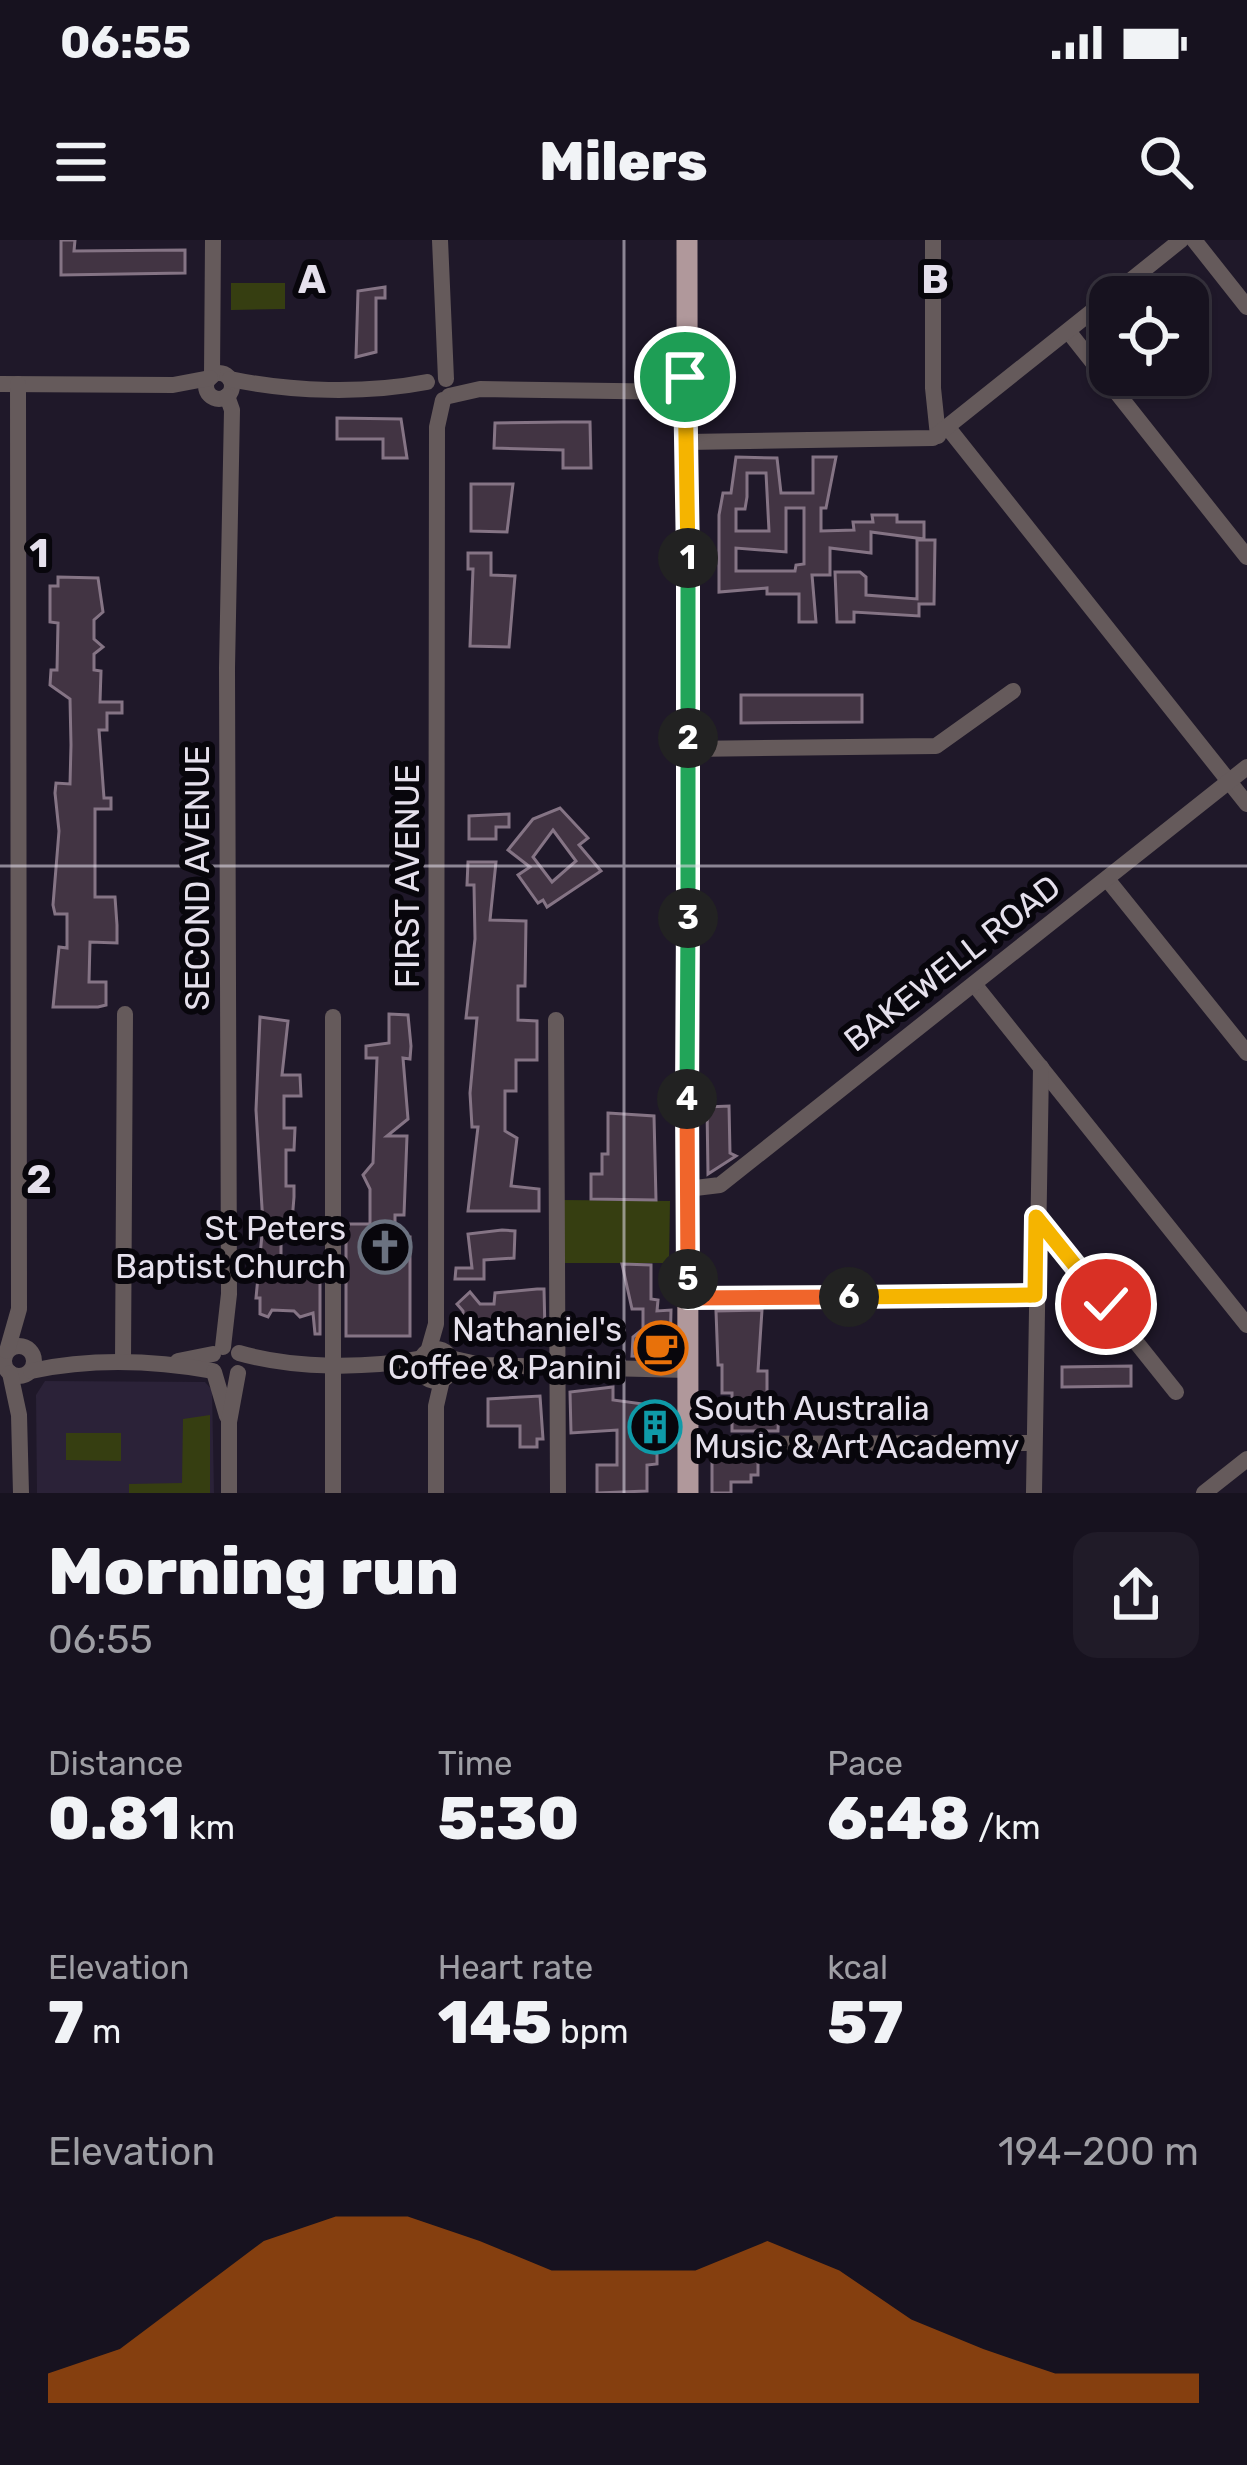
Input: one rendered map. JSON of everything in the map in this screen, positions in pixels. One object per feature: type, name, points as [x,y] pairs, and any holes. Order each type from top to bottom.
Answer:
[{"type":"main road","points":[[687,240],[688,1493]]},
{"type":"street","name":"SECOND AVENUE","points":[[213,240],[213,345],[228,436],[229,1493]]},
{"type":"street","name":"FIRST AVENUE","points":[[436,1365],[440,240]]},
{"type":"street","points":[[934,240],[933,404],[943,432],[1247,804]]},
{"type":"street","points":[[1136,276],[1181,240]]},
{"type":"street","points":[[1194,240],[1247,307]]},
{"type":"street","points":[[687,442],[943,432],[1089,314]]},
{"type":"street","points":[[1068,331],[1247,557]]},
{"type":"street","points":[[19,1415],[31,1361],[19,1309],[9,384],[685,392]]},
{"type":"street","points":[[688,749],[936,746],[1013,691]]},
{"type":"street","name":"BAKEWELL ROAD","points":[[687,1189],[720,1185],[1247,766]]},
{"type":"street","points":[[1106,879],[1247,1053]]},
{"type":"street","points":[[974,984],[1247,1324]]},
{"type":"street","points":[[123,1362],[125,1014]]},
{"type":"street","points":[[333,1017],[333,1493]]},
{"type":"street","points":[[556,1020],[558,1493]]},
{"type":"street","points":[[1034,1493],[1041,1067]]},
{"type":"street","points":[[1036,1217],[1176,1392]]},
{"type":"street","points":[[688,1298],[1035,1295]]},
{"type":"street","points":[[19,1309],[5,1360],[19,1415],[21,1493]]},
{"type":"street","points":[[5,1360],[20,1345],[31,1361]]},
{"type":"street","points":[[5,1360],[688,1370]]},
{"type":"street","points":[[436,1365],[436,1493]]},
{"type":"street","points":[[688,1444],[1034,1443]]},
{"type":"street","points":[[1204,1493],[1247,1459]]},
{"type":"shaded area","points":[[45,1381],[205,1382],[212,1390],[214,1493],[37,1493],[36,1395]]},
{"type":"green space","points":[[231,283],[285,283],[285,309],[231,310]]},
{"type":"green space","points":[[562,1200],[670,1201],[669,1263],[562,1263]]},
{"type":"green space","points":[[210,1415],[210,1493],[129,1493],[129,1484],[182,1483],[183,1419]]},
{"type":"green space","points":[[66,1433],[121,1433],[121,1461],[66,1460]]},
{"type":"building","points":[[61,240],[75,240],[74,251],[185,250],[185,273],[61,275]]},
{"type":"building","points":[[385,287],[385,298],[376,298],[376,352],[356,357],[358,291]]},
{"type":"building","points":[[337,418],[401,419],[407,458],[383,458],[383,439],[337,439]]},
{"type":"building","points":[[590,422],[591,468],[563,468],[563,450],[494,448],[495,423]]},
{"type":"building","points":[[736,457],[777,458],[781,493],[813,493],[813,457],[836,457],[826,508],[821,508],[821,531],[854,530],[853,522],[873,522],[872,515],[897,515],[897,522],[924,522],[924,539],[871,532],[871,553],[830,548],[830,575],[812,575],[816,622],[799,622],[799,594],[767,594],[767,588],[719,592],[719,515],[723,493],[731,493]],"holes":[[[747,473],[766,473],[769,531],[736,531],[736,509],[745,509]],[[786,508],[804,508],[804,564],[796,565],[795,571],[736,571],[736,548],[786,552]]]},
{"type":"building","points":[[471,484],[513,484],[507,532],[471,531]]},
{"type":"building","points":[[917,540],[935,540],[934,604],[919,604],[919,616],[854,612],[854,622],[837,622],[835,572],[860,572],[866,577],[866,595],[917,599]]},
{"type":"building","points":[[468,553],[491,553],[491,575],[515,576],[509,647],[470,646],[473,569],[468,569]]},
{"type":"building","points":[[58,577],[98,578],[103,612],[94,620],[94,639],[103,647],[94,654],[94,670],[101,671],[100,702],[122,702],[122,713],[107,713],[107,730],[99,730],[104,798],[111,798],[111,809],[95,809],[95,897],[115,897],[117,943],[90,942],[89,982],[106,982],[106,1005],[98,1007],[53,1007],[59,947],[67,948],[67,914],[55,914],[53,905],[59,831],[55,793],[56,783],[70,784],[71,745],[70,699],[50,685],[51,670],[57,670],[58,623],[50,622],[50,586],[58,586]]},
{"type":"building","points":[[741,695],[862,695],[862,722],[741,723]]},
{"type":"building","points":[[560,808],[588,838],[579,845],[601,871],[547,907],[543,900],[538,903],[518,875],[530,867],[508,850],[533,819]],"holes":[[[553,830],[576,861],[552,882],[533,857]]]},
{"type":"building","points":[[509,814],[509,827],[496,827],[496,839],[469,839],[469,816]]},
{"type":"building","points":[[468,862],[496,862],[490,920],[526,921],[525,986],[518,986],[518,1020],[537,1021],[537,1060],[516,1060],[516,1091],[505,1091],[505,1131],[517,1138],[511,1186],[539,1189],[539,1211],[468,1211],[478,1127],[472,1127],[470,1093],[477,1018],[466,1018],[475,939],[474,885],[467,885]]},
{"type":"building","points":[[389,1014],[408,1015],[411,1046],[410,1059],[403,1058],[408,1119],[387,1136],[407,1136],[404,1215],[395,1215],[395,1237],[410,1237],[410,1336],[346,1336],[346,1224],[370,1224],[370,1189],[363,1175],[373,1163],[377,1058],[366,1058],[366,1046],[389,1043]]},
{"type":"building","points":[[260,1017],[288,1021],[282,1075],[300,1075],[301,1096],[284,1096],[284,1128],[295,1128],[294,1150],[286,1150],[286,1186],[294,1186],[294,1197],[291,1233],[281,1233],[281,1268],[320,1267],[320,1334],[315,1334],[313,1313],[300,1317],[294,1311],[272,1310],[268,1317],[260,1314],[260,1298],[256,1298],[263,1224],[256,1110]]},
{"type":"building","points":[[729,1106],[730,1153],[736,1156],[708,1174],[707,1107]]},
{"type":"building","points":[[608,1113],[654,1116],[656,1200],[591,1199],[591,1174],[602,1174],[602,1154],[608,1154]]},
{"type":"building","points":[[515,1231],[514,1258],[484,1260],[484,1279],[455,1279],[456,1268],[472,1268],[468,1234]]},
{"type":"building","points":[[622,1264],[651,1265],[651,1299],[658,1300],[657,1311],[671,1310],[670,1351],[664,1357],[632,1356],[633,1337],[643,1329],[643,1309],[632,1309]]},
{"type":"building","points":[[544,1289],[545,1332],[486,1323],[486,1330],[464,1332],[463,1311],[457,1304],[470,1292],[480,1304],[494,1304],[495,1293]]},
{"type":"building","points":[[762,1310],[758,1371],[767,1371],[767,1406],[779,1406],[778,1431],[732,1431],[732,1393],[722,1393],[722,1365],[718,1365],[716,1311]]},
{"type":"building","points":[[1131,1366],[1131,1386],[1062,1387],[1062,1367]]},
{"type":"building","points":[[613,1387],[613,1400],[665,1407],[666,1434],[657,1434],[657,1464],[647,1465],[647,1491],[597,1493],[597,1465],[617,1465],[617,1430],[571,1433],[570,1392]]},
{"type":"building","points":[[540,1396],[543,1439],[537,1439],[537,1447],[520,1447],[520,1426],[488,1426],[488,1399]]},
{"type":"building","points":[[712,1457],[758,1457],[758,1475],[751,1475],[751,1482],[731,1482],[731,1493],[712,1493]]},
{"type":"place","name":"St Peters Baptist Church","points":[[385,1247]]},
{"type":"place","name":"Nathaniel's Coffee & Panini","points":[[661,1348]]},
{"type":"place","name":"South Australia Music & Art Academy","points":[[655,1427]]},
{"type":"route","points":[[685,377],[688,1298],[1035,1295],[1036,1217],[1106,1304]]}]
